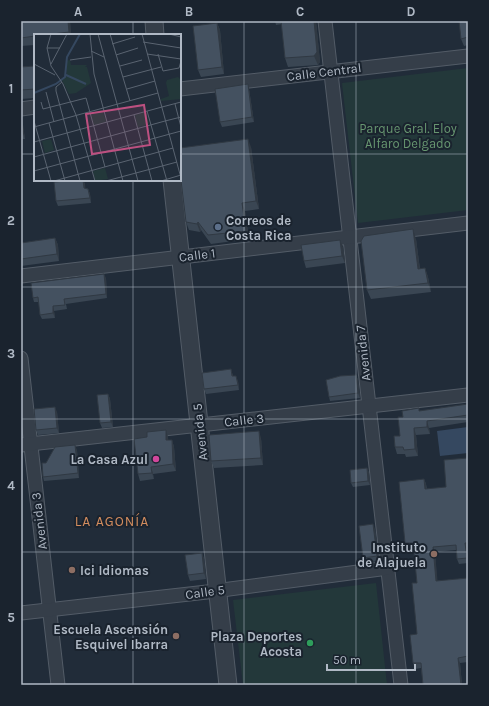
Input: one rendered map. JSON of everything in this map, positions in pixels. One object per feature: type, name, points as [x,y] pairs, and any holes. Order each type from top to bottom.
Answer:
[{"type":"street","points":[[154,21],[155,34]]},
{"type":"street","name":"Avenida 7","points":[[325,21],[401,685]]},
{"type":"street","name":"Calle Central","points":[[181,89],[468,56]]},
{"type":"street","points":[[21,109],[34,107]]},
{"type":"street","name":"Avenida 5","points":[[172,181],[228,685]]},
{"type":"street","name":"Calle 1","points":[[21,276],[468,223]]},
{"type":"street","name":"Avenida 3","points":[[21,358],[26,444],[58,685]]},
{"type":"street","name":"Calle 3","points":[[26,444],[468,395]]},
{"type":"street","name":"Calle 5","points":[[21,613],[218,591],[388,568]]},
{"type":"green space","name":"Parque Gral. Eloy Alfaro Delgado","points":[[468,68],[468,210],[358,223],[342,83]]},
{"type":"green space","name":"Plaza Deportes Acosta","points":[[376,583],[387,685],[243,685],[233,600]]},
{"type":"water","points":[[468,427],[468,453],[440,456],[437,431]]},
{"type":"building","points":[[21,21],[68,21],[69,32],[34,34],[34,36],[21,38]]},
{"type":"building","points":[[281,21],[314,21],[317,52],[314,56],[285,58]]},
{"type":"building","points":[[459,21],[468,21],[468,37],[461,39]]},
{"type":"building","points":[[217,23],[222,67],[198,70],[193,26]]},
{"type":"building","points":[[34,66],[34,89],[21,90],[21,67]]},
{"type":"building","points":[[248,84],[252,117],[220,122],[215,89]]},
{"type":"building","points":[[248,139],[256,201],[242,203],[246,231],[208,235],[198,222],[197,224],[186,222],[181,180],[181,148]]},
{"type":"building","points":[[83,181],[84,188],[88,189],[90,198],[56,201],[54,182]]},
{"type":"building","points":[[413,229],[418,269],[425,268],[428,283],[367,290],[361,241],[364,236]]},
{"type":"building","points":[[55,238],[57,254],[21,259],[21,243]]},
{"type":"building","points":[[340,240],[342,256],[304,261],[301,245]]},
{"type":"building","points":[[104,274],[106,294],[64,299],[65,305],[53,306],[53,313],[40,315],[38,297],[33,298],[31,283]]},
{"type":"building","points":[[231,369],[232,376],[236,376],[238,385],[204,389],[202,373]]},
{"type":"building","points":[[356,375],[358,393],[329,397],[326,380],[340,376]]},
{"type":"building","points":[[108,394],[111,422],[100,423],[97,395]]},
{"type":"building","points":[[468,404],[468,415],[427,421],[427,427],[414,428],[415,449],[404,450],[403,447],[395,447],[394,436],[400,436],[398,417],[403,417],[402,411],[419,408],[419,411]]},
{"type":"building","points":[[55,407],[57,428],[36,430],[34,409]]},
{"type":"building","name":"La Casa Azul","points":[[166,430],[166,440],[172,440],[173,464],[151,467],[152,473],[138,474],[134,439],[147,437],[147,432]]},
{"type":"building","points":[[259,431],[261,458],[211,461],[209,435]]},
{"type":"building","points":[[75,445],[78,473],[43,477],[42,463],[46,463],[55,447]]},
{"type":"building","points":[[468,458],[468,543],[465,543],[467,558],[457,559],[456,545],[433,547],[436,581],[468,578],[468,656],[458,658],[461,685],[423,685],[421,663],[413,663],[410,635],[417,634],[412,583],[417,583],[413,543],[405,543],[399,482],[424,479],[425,489],[446,487],[444,460]]},
{"type":"building","points":[[367,468],[368,481],[351,483],[350,470]]},
{"type":"building","points":[[373,524],[377,556],[363,558],[359,526]]},
{"type":"building","points":[[202,553],[204,573],[188,575],[185,555]]},
{"type":"place","name":"Correos de Costa Rica","points":[[218,227]]},
{"type":"place","name":"La Casa Azul","points":[[156,459]]},
{"type":"place","name":"Instituto de Alajuela","points":[[434,554]]},
{"type":"place","name":"Ici Idiomas","points":[[72,570]]},
{"type":"place","name":"Escuela Ascensión Esquivel Ibarra","points":[[176,636]]},
{"type":"place","name":"Plaza Deportes Acosta","points":[[310,643]]},
{"type":"district","name":"LA AGONÍA","points":[[112,521]]}]
